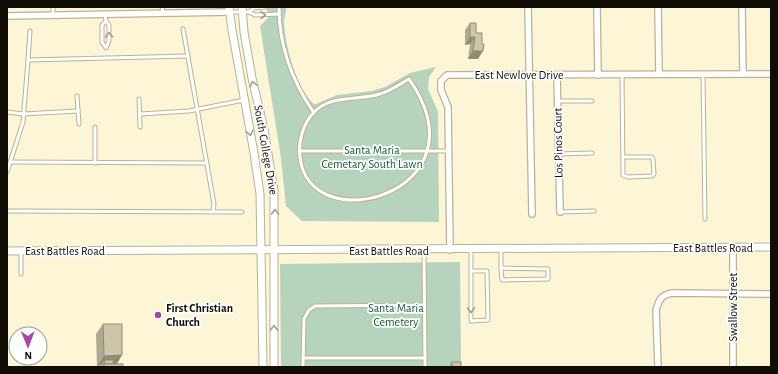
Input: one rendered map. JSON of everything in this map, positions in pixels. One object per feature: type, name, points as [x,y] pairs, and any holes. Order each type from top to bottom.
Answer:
[{"type":"street","points":[[528,7],[532,214]]},
{"type":"street","points":[[597,7],[598,75]]},
{"type":"street","points":[[658,7],[659,74]]},
{"type":"street","points":[[742,7],[743,74]]},
{"type":"street","points":[[7,16],[229,9]]},
{"type":"street","name":"South College Drive","points":[[229,9],[258,173],[263,367]]},
{"type":"street","name":"South College Drive","points":[[244,10],[252,78],[272,171],[275,208],[274,367]]},
{"type":"street","name":"East Newlove Drive","points":[[450,250],[448,107],[441,90],[441,81],[447,75],[771,74]]},
{"type":"street","name":"Los Pinos Court","points":[[557,75],[560,212]]},
{"type":"street","name":"East Battles Road","points":[[7,251],[424,251],[771,247]]},
{"type":"street","name":"Swallow Street","points":[[733,248],[733,367]]},
{"type":"street","points":[[658,367],[656,310],[660,299],[672,293],[771,294]]},
{"type":"lane","points":[[53,7],[54,15]]},
{"type":"lane","points":[[229,9],[244,10],[266,7]]},
{"type":"lane","points":[[278,7],[288,65],[299,89],[314,113]]},
{"type":"lane","points":[[244,10],[255,15],[279,14]]},
{"type":"lane","points":[[105,14],[106,21],[109,25],[110,41],[106,48],[106,58]]},
{"type":"lane","points":[[106,21],[102,25],[102,42],[106,48]]},
{"type":"lane","points":[[183,29],[214,204],[213,212]]},
{"type":"lane","points":[[7,172],[23,122],[30,31]]},
{"type":"lane","points":[[28,60],[188,56]]},
{"type":"lane","points":[[622,74],[623,175],[636,177],[652,176],[654,174],[652,157],[623,157]]},
{"type":"lane","points":[[703,74],[705,220]]},
{"type":"lane","points":[[409,79],[419,93],[427,111],[430,131],[428,151],[416,172],[401,186],[386,193],[359,200],[347,201],[334,199],[314,186],[302,168],[299,151],[303,130],[314,113],[333,101],[380,94],[409,79]]},
{"type":"lane","points":[[77,96],[79,124]]},
{"type":"lane","points":[[139,99],[140,127]]},
{"type":"lane","points":[[140,114],[189,111],[244,100]]},
{"type":"lane","points":[[557,101],[592,101]]},
{"type":"lane","points":[[7,112],[23,114],[78,111]]},
{"type":"lane","points":[[95,127],[95,163]]},
{"type":"lane","points":[[299,151],[449,151]]},
{"type":"lane","points":[[558,154],[592,153]]},
{"type":"lane","points":[[10,162],[207,163]]},
{"type":"lane","points":[[7,211],[242,212]]},
{"type":"lane","points":[[560,212],[594,211]]},
{"type":"lane","points":[[471,250],[471,271],[471,321],[488,320],[488,271],[471,271]]},
{"type":"lane","points":[[501,250],[501,268],[502,280],[548,279],[548,269],[501,268]]},
{"type":"lane","points":[[424,251],[425,367]]},
{"type":"lane","points":[[21,252],[21,274]]},
{"type":"lane","points":[[303,367],[304,319],[309,310],[315,306],[424,305]]},
{"type":"lane","points":[[303,358],[425,358]]},
{"type":"green space","name":"Santa Maria Cemetary South Lawn","points":[[267,7],[286,7],[284,22],[289,54],[302,88],[314,104],[337,95],[372,91],[385,87],[410,73],[436,67],[429,77],[428,89],[438,112],[439,222],[302,221],[286,206],[281,158],[260,26],[268,18]]},
{"type":"green space","name":"Santa Maria Cemetery","points":[[460,262],[461,367],[281,367],[280,264]]},
{"type":"building","points":[[470,23],[476,23],[476,33],[482,33],[482,44],[484,44],[483,51],[473,51],[475,37],[470,37]]},
{"type":"building","points":[[103,324],[122,324],[122,355],[104,356]]},
{"type":"building","points":[[105,360],[113,360],[113,364],[105,364]]},
{"type":"building","points":[[452,362],[461,362],[461,367],[452,367]]},
{"type":"building","points":[[104,364],[123,364],[123,367],[104,367]]},
{"type":"place","name":"First Christian Church","points":[[158,315]]}]
